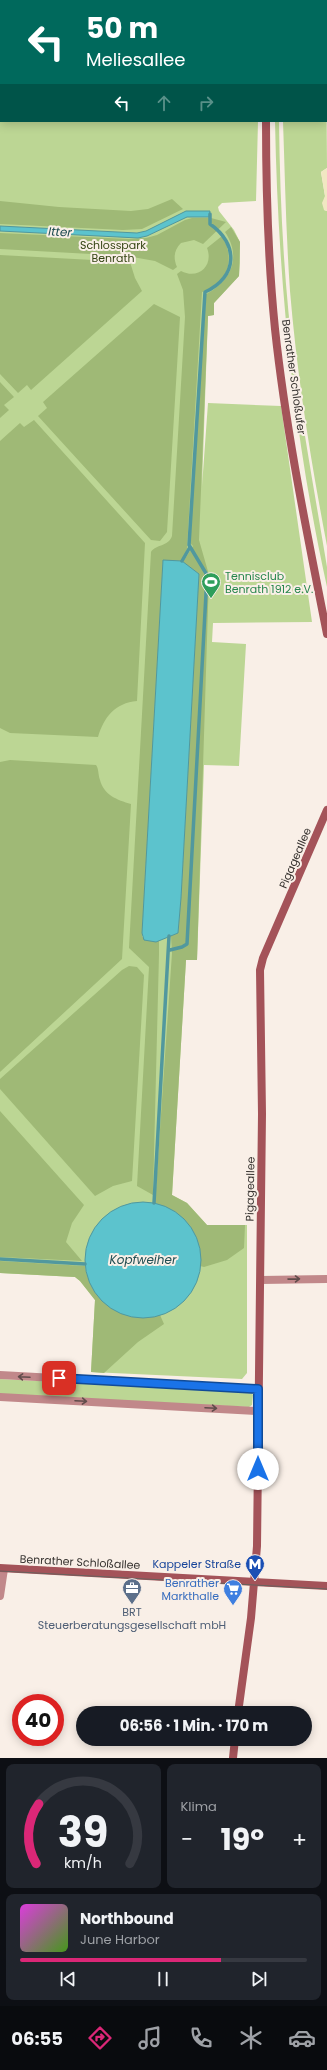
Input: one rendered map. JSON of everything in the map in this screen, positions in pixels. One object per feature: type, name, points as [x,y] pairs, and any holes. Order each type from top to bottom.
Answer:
[{"type":"street","name":"Benrather Schloßufer","points":[[266,122],[267,230],[276,331],[300,502],[327,634]]},
{"type":"street","name":"Pigageallee","points":[[254,1582],[258,1514],[258,1389],[261,1280],[262,1114],[260,970],[263,958],[327,810]]},
{"type":"street","points":[[261,1280],[327,1279]]},
{"type":"street","points":[[0,1375],[258,1389]]},
{"type":"street","points":[[0,1397],[258,1411]]},
{"type":"street","points":[[0,1596],[2,1568]]},
{"type":"street","name":"Benrather Schloßallee","points":[[2,1568],[327,1586]]},
{"type":"street","points":[[239,1706],[254,1582]]},
{"type":"street","points":[[233,1758],[234,1746]]},
{"type":"green space","name":"Schlosspark Benrath","points":[[0,122],[258,122],[256,201],[222,203],[218,207],[219,211],[234,230],[240,242],[240,263],[239,276],[214,303],[214,315],[208,316],[202,486],[208,403],[281,406],[312,622],[213,623],[212,642],[246,644],[239,766],[204,765],[197,960],[186,960],[172,1195],[187,1203],[207,1225],[247,1225],[247,1373],[242,1379],[91,1372],[95,1300],[80,1281],[75,1277],[0,1273]]},
{"type":"green space","points":[[275,122],[279,122],[283,245],[291,338],[302,418],[327,567],[327,587],[315,529],[296,413],[284,297]]},
{"type":"green space","points":[[283,122],[327,122],[327,168],[321,172],[325,196],[324,210],[327,211],[327,546],[315,483],[296,355],[290,291]]},
{"type":"green space","points":[[172,199],[183,209],[142,229],[123,230],[0,224],[0,201],[59,207],[131,211],[148,209]]},
{"type":"green space","points":[[192,218],[211,218],[226,222],[203,244],[194,240],[181,243],[175,254],[177,267],[173,270],[155,261],[127,256],[0,249],[0,233],[129,239],[146,238],[157,235],[185,220]]},
{"type":"green space","points":[[231,227],[240,242],[239,276],[214,303],[214,315],[208,316],[199,540],[209,575],[197,960],[186,960],[172,1195],[187,1203],[207,1225],[245,1225],[244,1248],[227,1260],[204,1267],[200,1266],[200,1255],[197,1244],[189,1227],[174,1213],[155,1203],[172,953],[171,936],[178,933],[181,898],[199,574],[183,562],[193,546],[190,543],[206,294],[215,289],[222,282],[231,268],[233,250],[225,232]]},
{"type":"green space","points":[[222,236],[228,253],[229,261],[227,269],[218,283],[202,292],[187,549],[182,561],[163,561],[142,933],[142,937],[156,942],[159,941],[153,1195],[137,1186],[149,967],[129,948],[151,552],[153,549],[168,542],[172,536],[185,317],[183,290],[177,274],[181,271],[193,274],[203,270],[206,266],[209,255],[207,248]]},
{"type":"green space","points":[[0,255],[130,262],[135,278],[142,291],[31,390],[27,385],[18,393],[0,374]]},
{"type":"green space","points":[[154,304],[180,317],[167,532],[160,541],[151,540],[38,416],[47,408],[43,402]]},
{"type":"green space","points":[[0,382],[14,397],[4,405],[9,410],[0,418]]},
{"type":"green space","points":[[34,420],[145,543],[137,701],[122,705],[112,712],[107,717],[98,737],[10,733],[0,728],[0,441],[20,423],[24,427]]},
{"type":"green space","points":[[10,760],[96,765],[100,780],[105,790],[116,799],[131,804],[122,959],[0,1072],[0,762]]},
{"type":"green space","points":[[129,966],[137,967],[144,975],[132,1181],[113,1186],[95,1196],[0,1089],[0,1079],[122,970]]},
{"type":"green space","points":[[0,1111],[84,1205],[72,1223],[66,1242],[82,1261],[0,1257]]},
{"type":"green space","points":[[0,1261],[85,1266],[88,1279],[94,1290],[111,1307],[122,1313],[134,1316],[147,1317],[160,1315],[164,1324],[138,1342],[104,1373],[91,1372],[95,1300],[80,1281],[75,1277],[0,1273]]},
{"type":"green space","points":[[0,1379],[251,1392],[253,1395],[252,1405],[249,1407],[0,1395]]},
{"type":"sand","points":[[327,168],[327,211],[324,210],[322,203],[325,196],[321,172]]},
{"type":"water","name":"Itter","points":[[186,211],[210,211],[209,217],[187,217],[147,236],[138,238],[0,231],[0,226],[137,233],[146,231]]},
{"type":"water","points":[[163,560],[182,561],[199,574],[178,933],[156,942],[144,940],[142,933]]},
{"type":"water","name":"Kopfweiher","points":[[143,1202],[165,1206],[184,1219],[197,1238],[201,1260],[197,1282],[184,1301],[165,1314],[143,1318],[121,1314],[102,1301],[89,1282],[85,1260],[89,1238],[102,1219],[121,1206]]},
{"type":"waterway","points":[[170,950],[187,944],[207,575],[189,545],[205,292],[216,286],[224,278],[229,269],[231,260],[230,250],[226,241],[210,224],[210,214]]},
{"type":"waterway","points":[[182,561],[190,547]]},
{"type":"waterway","points":[[154,1203],[169,936]]},
{"type":"waterway","points":[[0,1259],[85,1264]]},
{"type":"tram line","points":[[0,1571],[327,1589]]},
{"type":"place","name":"Tennisclub Benrath 1912 e.V.","points":[[211,599]]},
{"type":"place","name":"Kappeler Straße","points":[[255,1581]]},
{"type":"place","name":"BRT Steuerberatungsgesellschaft mbH","points":[[132,1605]]},
{"type":"place","name":"Benrather Markthalle","points":[[233,1606]]},
{"type":"route","points":[[59,1378],[258,1389],[258,1469]]}]
